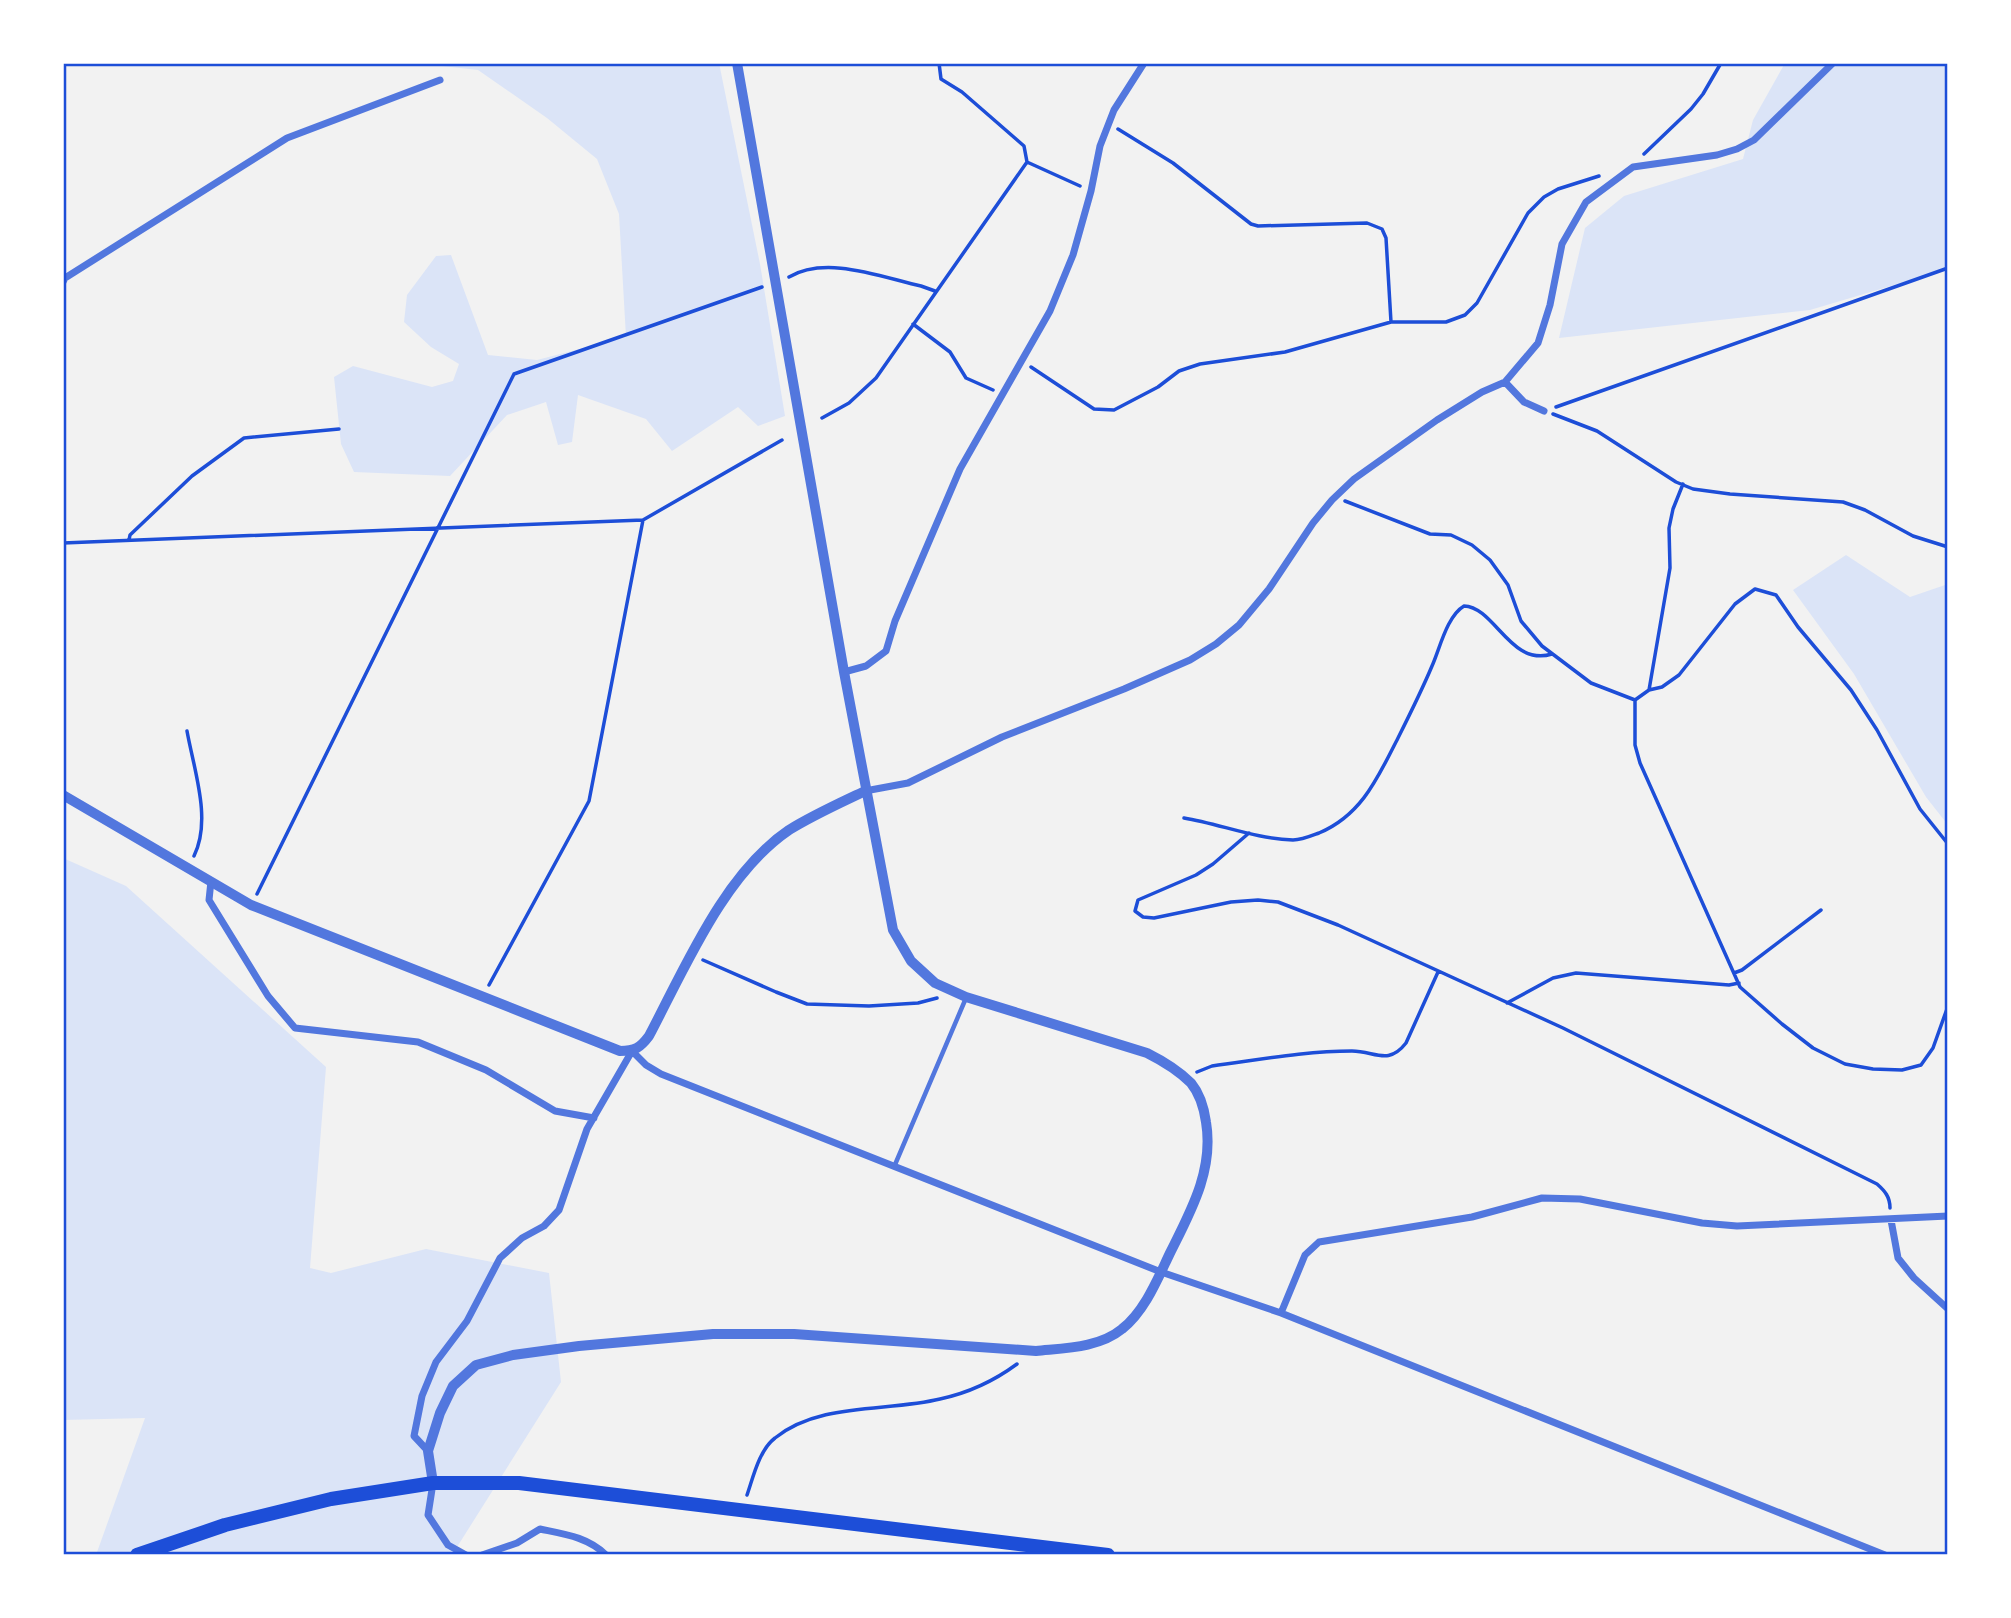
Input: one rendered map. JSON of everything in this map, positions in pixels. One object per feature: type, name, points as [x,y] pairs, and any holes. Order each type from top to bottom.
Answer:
[{"type":"highway","points":[[137,1555],[225,1525],[331,1499],[433,1483],[519,1483],[1108,1555]]},
{"type":"street","points":[[466,1555],[448,1545],[429,1516],[433,1483],[428,1451],[440,1413],[453,1386],[476,1365],[513,1355],[713,1334],[794,1334],[1024,1350],[1074,1347],[1103,1340],[1123,1329],[1146,1300],[1195,1201],[1205,1173],[1209,1139],[1204,1107],[1192,1084],[1172,1066],[1147,1053],[966,997],[935,983],[911,961],[893,930],[865,791],[737,63]]},
{"type":"street","points":[[844,672],[866,666],[886,650],[895,621],[960,469],[1003,398],[1050,311],[1073,255],[1100,146],[1114,110],[1144,63]]},
{"type":"street","points":[[63,795],[251,905],[620,1051],[632,1051],[641,1046],[649,1036],[725,897],[763,852],[789,831],[865,791],[908,783],[1002,737],[1189,660],[1216,644],[1240,625],[1269,589],[1313,523],[1354,479],[1437,420],[1482,392],[1505,382],[1538,343],[1550,305],[1562,244],[1586,202],[1633,167],[1717,155],[1737,149],[1754,139],[1833,63]]},
{"type":"street","points":[[64,278],[287,138],[440,80]]},
{"type":"street","points":[[1505,382],[1524,402],[1544,411]]},
{"type":"street","points":[[211,881],[209,900],[268,996],[295,1028],[418,1042],[485,1070],[555,1111],[594,1118]]},
{"type":"street","points":[[428,1451],[414,1436],[422,1396],[436,1362],[467,1321],[500,1258],[522,1238],[544,1226],[559,1210],[587,1129],[632,1051]]},
{"type":"street","points":[[632,1051],[646,1065],[662,1074],[1161,1272],[1281,1312],[1885,1555]]},
{"type":"street","points":[[1281,1312],[1305,1255],[1319,1242],[1472,1217],[1542,1198],[1580,1199],[1702,1223],[1737,1226],[1948,1216]]},
{"type":"street","points":[[1891,1220],[1898,1258],[1914,1278],[1948,1309]]},
{"type":"street","points":[[481,1555],[517,1543],[540,1529],[568,1534],[596,1545],[606,1555]]},
{"type":"lane","points":[[894,1167],[966,997]]},
{"type":"path","points":[[822,418],[849,403],[869,386],[1027,162],[1024,146],[962,92],[941,79],[939,63]]},
{"type":"path","points":[[1639,166],[1644,154],[1691,109],[1721,63]]},
{"type":"path","points":[[1109,123],[1173,163],[1251,224],[1367,223],[1382,229],[1386,238],[1391,322]]},
{"type":"path","points":[[1027,162],[1091,191]]},
{"type":"path","points":[[1023,362],[1094,409],[1114,410],[1158,387],[1179,371],[1200,364],[1285,352],[1391,322],[1446,322],[1465,314],[1477,303],[1528,213],[1544,197],[1596,175],[1614,181]]},
{"type":"path","points":[[251,905],[514,374],[776,282],[798,271],[824,266],[935,291]]},
{"type":"path","points":[[1544,411],[1948,268]]},
{"type":"path","points":[[913,324],[950,352],[967,378],[990,388],[1003,398]]},
{"type":"path","points":[[1544,411],[1597,430],[1693,489],[1843,502],[1866,510],[1913,536],[1948,547]]},
{"type":"path","points":[[129,541],[130,535],[192,476],[244,438],[338,429]]},
{"type":"path","points":[[63,543],[643,520],[782,440]]},
{"type":"path","points":[[1648,690],[1670,568],[1669,528],[1683,484]]},
{"type":"path","points":[[1338,494],[1348,503],[1430,534],[1451,535],[1472,545],[1490,560],[1508,585],[1521,621],[1542,646],[1591,683],[1635,700]]},
{"type":"path","points":[[484,995],[589,801],[643,520]]},
{"type":"path","points":[[1635,700],[1648,690],[1662,687],[1679,675],[1734,604],[1755,589],[1776,595],[1798,627],[1851,690],[1877,730],[1920,809],[1948,844]]},
{"type":"path","points":[[1184,818],[1282,839],[1306,838],[1345,819],[1373,788],[1448,628],[1458,609],[1464,606],[1478,610],[1524,651],[1537,656],[1552,654]]},
{"type":"path","points":[[1635,700],[1635,745],[1640,764],[1739,983],[1782,1024],[1813,1048],[1845,1064],[1873,1069],[1902,1070],[1921,1065],[1933,1048],[1948,1006]]},
{"type":"path","points":[[187,732],[200,802],[202,830],[198,848],[189,867]]},
{"type":"path","points":[[1249,833],[1196,875],[1142,897],[1135,906],[1135,911],[1148,919],[1231,902],[1258,900],[1278,902],[1338,925],[1563,1028],[1877,1184],[1890,1200],[1891,1220]]},
{"type":"path","points":[[1734,973],[1742,970],[1821,910]]},
{"type":"path","points":[[693,955],[807,1004],[834,1006],[918,1003],[936,999],[944,987]]},
{"type":"path","points":[[1186,1079],[1193,1073],[1212,1066],[1239,1062],[1320,1052],[1357,1051],[1380,1056],[1399,1052],[1406,1043],[1438,972]]},
{"type":"path","points":[[1507,1003],[1553,978],[1576,973],[1729,985],[1739,983]]},
{"type":"path","points":[[745,1511],[753,1478],[773,1439],[794,1427],[820,1418],[867,1408],[938,1400],[973,1390],[1020,1363],[1024,1350]]},
{"type":"shaded area","points":[[415,63],[719,63],[760,264],[785,416],[758,426],[738,407],[672,451],[646,419],[578,395],[572,442],[558,445],[546,402],[507,415],[450,476],[354,472],[341,444],[334,377],[353,366],[432,387],[453,381],[459,364],[431,347],[404,322],[407,295],[436,256],[451,255],[488,355],[537,360],[626,337],[619,214],[597,159],[547,118],[478,70]]},
{"type":"shaded area","points":[[1785,63],[1948,63],[1948,269],[1810,310],[1559,338],[1585,228],[1624,196],[1743,159],[1753,120]]},
{"type":"shaded area","points":[[1846,555],[1910,597],[1948,584],[1948,825],[1926,797],[1854,674],[1793,590]]},
{"type":"shaded area","points":[[63,858],[126,886],[326,1067],[310,1268],[331,1273],[426,1249],[549,1273],[561,1382],[452,1555],[96,1555],[145,1418],[63,1420]]}]
